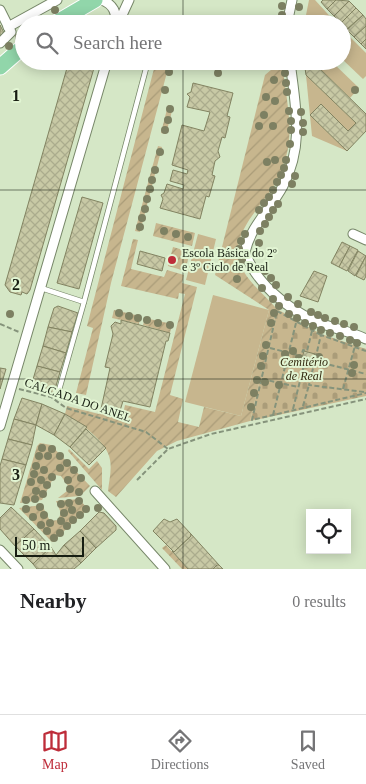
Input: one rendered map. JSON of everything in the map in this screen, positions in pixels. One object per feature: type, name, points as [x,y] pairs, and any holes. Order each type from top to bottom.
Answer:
[{"type":"main road","points":[[69,15],[95,0]]},
{"type":"main road","points":[[2,67],[15,55]]},
{"type":"street","points":[[30,15],[57,0]]},
{"type":"street","points":[[102,0],[112,6],[116,15]]},
{"type":"street","points":[[122,15],[129,0]]},
{"type":"street","points":[[289,15],[292,0]]},
{"type":"street","points":[[0,10],[11,32],[0,43]]},
{"type":"street","points":[[8,27],[15,23]]},
{"type":"street","points":[[0,426],[104,70]]},
{"type":"street","points":[[291,70],[298,134],[294,158],[283,186],[257,223],[245,252],[250,268],[282,301],[315,321],[366,339]]},
{"type":"street","points":[[353,234],[366,240]]},
{"type":"street","points":[[95,491],[165,569]]},
{"type":"street","points":[[0,550],[18,569]]},
{"type":"lane","points":[[59,390],[146,70]]},
{"type":"lane","points":[[41,288],[84,302]]},
{"type":"path","points":[[366,351],[312,331],[277,311],[252,420],[366,393]]},
{"type":"path","points":[[273,414],[296,322]]},
{"type":"path","points":[[0,324],[20,331],[17,340]]},
{"type":"path","points":[[312,331],[307,351],[303,350],[299,364],[313,367]]},
{"type":"path","points":[[303,407],[321,335]]},
{"type":"path","points":[[343,390],[355,346]]},
{"type":"path","points":[[269,348],[301,356]]},
{"type":"path","points":[[315,361],[366,374]]},
{"type":"path","points":[[293,410],[304,365]]},
{"type":"path","points":[[262,379],[298,387]]},
{"type":"path","points":[[309,384],[366,393]]},
{"type":"path","name":"CALCADA DO ANEL","points":[[12,387],[51,398],[66,408],[146,432],[168,449]]},
{"type":"path","points":[[138,480],[168,449],[211,434],[366,399]]},
{"type":"green space","points":[[309,0],[315,0],[329,15],[306,15]]},
{"type":"green space","points":[[351,38],[366,53],[366,76],[363,79],[351,68]]},
{"type":"green space","points":[[154,70],[168,70],[111,283],[86,395],[76,393],[93,328],[87,326]]},
{"type":"green space","points":[[271,70],[283,70],[289,136],[286,157],[276,182],[247,224],[238,247],[239,259],[247,277],[277,309],[250,421],[177,441],[157,451],[116,497],[108,491],[111,464],[104,446],[85,427],[65,414],[67,406],[99,414],[101,409],[123,414],[125,405],[155,412],[185,294],[179,293],[178,299],[121,286],[133,239],[138,240],[131,269],[164,277],[167,270],[184,275],[182,283],[197,287],[170,395],[183,399],[178,422],[199,427],[204,407],[241,416],[269,310],[215,275],[265,75]]},
{"type":"green space","points":[[321,70],[340,70],[359,88],[350,98]]},
{"type":"green space","points":[[306,75],[356,123],[348,131],[321,104],[310,115],[347,151],[312,136]]},
{"type":"green space","points":[[168,105],[173,107],[166,134],[161,133]]},
{"type":"green space","points":[[158,146],[162,147],[140,232],[135,231]]},
{"type":"green space","points":[[156,223],[195,233],[192,246],[153,236]]},
{"type":"green space","points":[[198,234],[216,239],[205,285],[186,280]]},
{"type":"green space","points":[[173,247],[190,252],[185,271],[168,266]]},
{"type":"green space","points":[[213,295],[269,310],[241,416],[185,402]]},
{"type":"green space","name":"Cemitério de Real","points":[[277,309],[321,334],[366,349],[366,396],[250,421]]},
{"type":"green space","points":[[114,310],[140,316],[139,324],[112,318]]},
{"type":"green space","points":[[145,318],[172,324],[170,333],[143,325]]},
{"type":"green space","points":[[40,443],[51,445],[90,486],[80,496],[58,498],[67,491],[68,486],[61,476],[55,475],[42,500],[20,503],[37,446]]},
{"type":"green space","points":[[69,449],[89,469],[97,461],[102,468],[102,490],[68,451]]},
{"type":"green space","points":[[79,499],[88,509],[52,542],[19,508],[42,505],[50,521],[58,520],[61,513],[56,501]]},
{"type":"green space","points":[[166,545],[188,569],[182,569],[162,548]]},
{"type":"building","points":[[323,0],[336,0],[327,9],[321,2]]},
{"type":"building","points":[[336,0],[349,1],[335,15],[327,9]]},
{"type":"building","points":[[349,1],[356,8],[349,15],[335,15]]},
{"type":"building","points":[[356,8],[363,15],[351,26],[351,15],[349,15]]},
{"type":"building","points":[[363,15],[366,19],[366,26],[354,37],[351,34],[351,26]]},
{"type":"building","points":[[0,25],[5,35],[0,37]]},
{"type":"building","points":[[366,26],[366,39],[361,44],[354,37]]},
{"type":"building","points":[[366,39],[366,49],[361,44]]},
{"type":"building","points":[[66,70],[93,70],[30,290],[27,294],[22,292],[21,295],[10,292],[5,285]]},
{"type":"building","points":[[305,70],[321,70],[366,114],[366,131],[347,151],[310,115],[321,104],[348,131],[356,123],[306,75]]},
{"type":"building","points":[[193,83],[233,93],[227,116],[230,117],[225,138],[222,137],[218,151],[220,157],[215,161],[212,175],[215,176],[209,197],[206,196],[200,219],[160,208],[163,199],[161,195],[164,193],[167,184],[183,189],[184,185],[170,181],[173,170],[187,174],[188,170],[172,165],[182,125],[204,131],[210,112],[187,107],[190,97],[187,94],[191,92]]},
{"type":"building","points":[[82,197],[103,203],[79,289],[57,283]]},
{"type":"building","points":[[342,242],[350,246],[339,267],[331,263]]},
{"type":"building","points":[[350,246],[358,250],[347,271],[339,267]]},
{"type":"building","points":[[140,251],[165,258],[162,271],[137,264]]},
{"type":"building","points":[[358,251],[366,256],[355,276],[348,271]]},
{"type":"building","points":[[366,256],[366,276],[364,280],[356,276]]},
{"type":"building","points":[[314,271],[327,276],[318,302],[300,296]]},
{"type":"building","points":[[58,306],[78,313],[72,332],[48,327],[54,308]]},
{"type":"building","points":[[121,320],[170,333],[168,341],[166,341],[150,407],[123,401],[119,414],[101,409],[110,368],[105,367],[113,334],[111,326],[115,322],[121,324]]},
{"type":"building","points":[[48,327],[72,332],[66,353],[43,346]]},
{"type":"building","points":[[43,346],[66,353],[60,372],[37,366]]},
{"type":"building","points":[[304,351],[315,354],[312,365],[301,362]]},
{"type":"building","points":[[37,366],[60,372],[54,393],[31,386]]},
{"type":"building","points":[[0,368],[6,369],[0,389]]},
{"type":"building","points":[[22,398],[42,404],[36,425],[14,419]]},
{"type":"building","points":[[42,404],[65,414],[54,435],[36,425]]},
{"type":"building","points":[[65,414],[87,427],[70,447],[54,435]]},
{"type":"building","points":[[14,419],[36,425],[32,445],[8,439]]},
{"type":"building","points":[[86,429],[106,448],[89,465],[70,447]]},
{"type":"building","points":[[8,439],[32,445],[26,465],[2,459]]},
{"type":"building","points":[[2,459],[26,465],[14,505],[0,503],[0,466]]},
{"type":"building","points":[[11,507],[34,529],[15,546],[0,529],[0,518]]},
{"type":"building","points":[[99,512],[104,513],[116,526],[116,530],[96,548],[80,531]]},
{"type":"building","points":[[164,519],[170,522],[177,519],[191,534],[174,552],[153,531]]},
{"type":"building","points":[[34,529],[51,547],[33,564],[15,546]]},
{"type":"building","points":[[80,531],[96,548],[81,563],[64,545]]},
{"type":"building","points":[[191,534],[218,566],[213,569],[188,569],[172,551],[174,552]]},
{"type":"building","points":[[64,545],[81,563],[74,569],[37,569],[33,564],[51,547],[56,555]]},
{"type":"building","points":[[219,565],[223,569],[213,569]]},
{"type":"place","name":"Escola Básica do 2º e 3º Ciclo de Real","points":[[172,260]]}]
